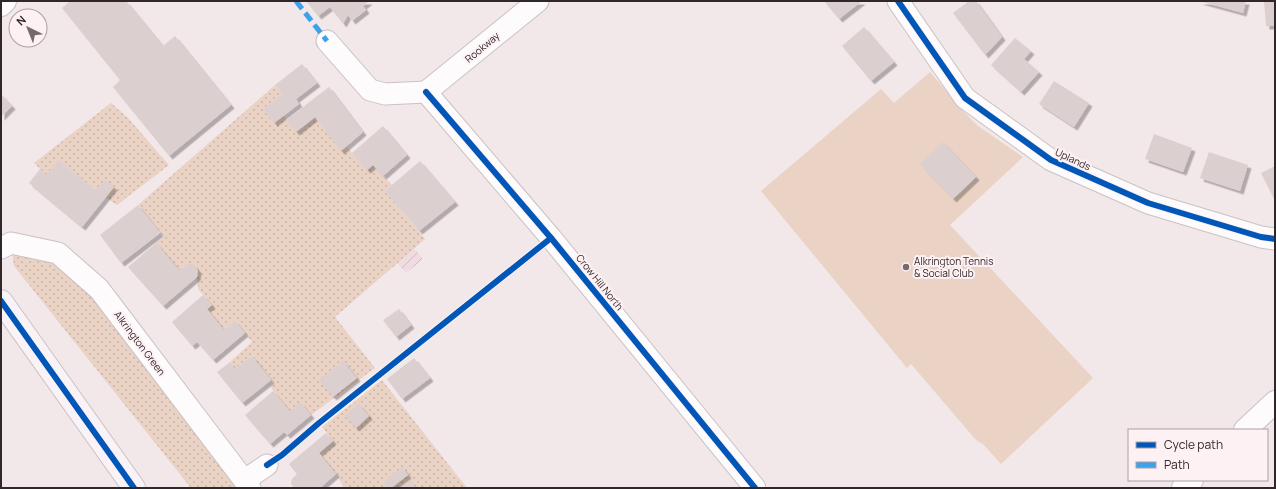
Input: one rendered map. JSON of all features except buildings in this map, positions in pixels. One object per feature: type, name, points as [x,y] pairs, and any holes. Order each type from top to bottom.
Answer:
[{"type":"main road","points":[[1,301],[134,488]]},
{"type":"street","points":[[1,5],[5,1]]},
{"type":"street","name":"Rookway","points":[[426,92],[538,1]]},
{"type":"street","name":"Uplands","points":[[898,1],[965,98],[1051,160],[1148,203],[1260,237],[1275,240]]},
{"type":"street","points":[[327,41],[370,90],[385,94],[426,92]]},
{"type":"street","name":"Crow Hill North","points":[[426,92],[551,238],[755,488]]},
{"type":"street","name":"Alkrington Green","points":[[1,248],[11,243],[58,253],[99,289],[247,484]]},
{"type":"street","points":[[1246,429],[1275,402]]},
{"type":"street","points":[[247,484],[267,465]]},
{"type":"street","points":[[1183,488],[1191,481]]},
{"type":"shaded area","name":"Alkrington Tennis & Social Club","points":[[930,72],[963,111],[978,126],[1023,157],[950,225],[1093,378],[1001,464],[983,444],[976,440],[911,364],[907,368],[761,191],[881,89],[894,103]]},
{"type":"shaded area","points":[[275,85],[282,94],[263,109],[274,123],[283,115],[296,132],[315,117],[341,150],[346,146],[367,170],[373,165],[392,185],[385,191],[425,239],[335,317],[375,368],[311,415],[300,402],[290,411],[273,391],[271,386],[274,383],[252,356],[235,369],[230,362],[252,342],[235,321],[224,330],[207,309],[212,305],[199,290],[193,264],[188,264],[180,271],[156,243],[164,237],[138,205]]},
{"type":"shaded area","points":[[111,103],[128,118],[169,165],[117,205],[95,190],[59,160],[46,175],[34,163]]},
{"type":"shaded area","points":[[405,237],[423,259],[406,273],[397,263],[392,268]]},
{"type":"shaded area","points":[[11,243],[58,253],[249,488],[191,488],[14,266]]},
{"type":"shaded area","points":[[382,380],[467,488],[344,488],[336,474],[319,453],[333,441],[322,427]]},
{"type":"marked path","points":[[296,1],[327,41]]},
{"type":"cycle path","points":[[898,1],[965,98],[1051,160],[1148,203],[1261,237],[1275,239]]},
{"type":"cycle path","points":[[426,92],[551,238],[755,488]]},
{"type":"cycle path","points":[[267,465],[282,455],[319,423],[551,238]]},
{"type":"cycle path","points":[[1,301],[134,488]]},
{"type":"place","name":"Alkrington Tennis & Social Club","points":[[906,267]]}]
